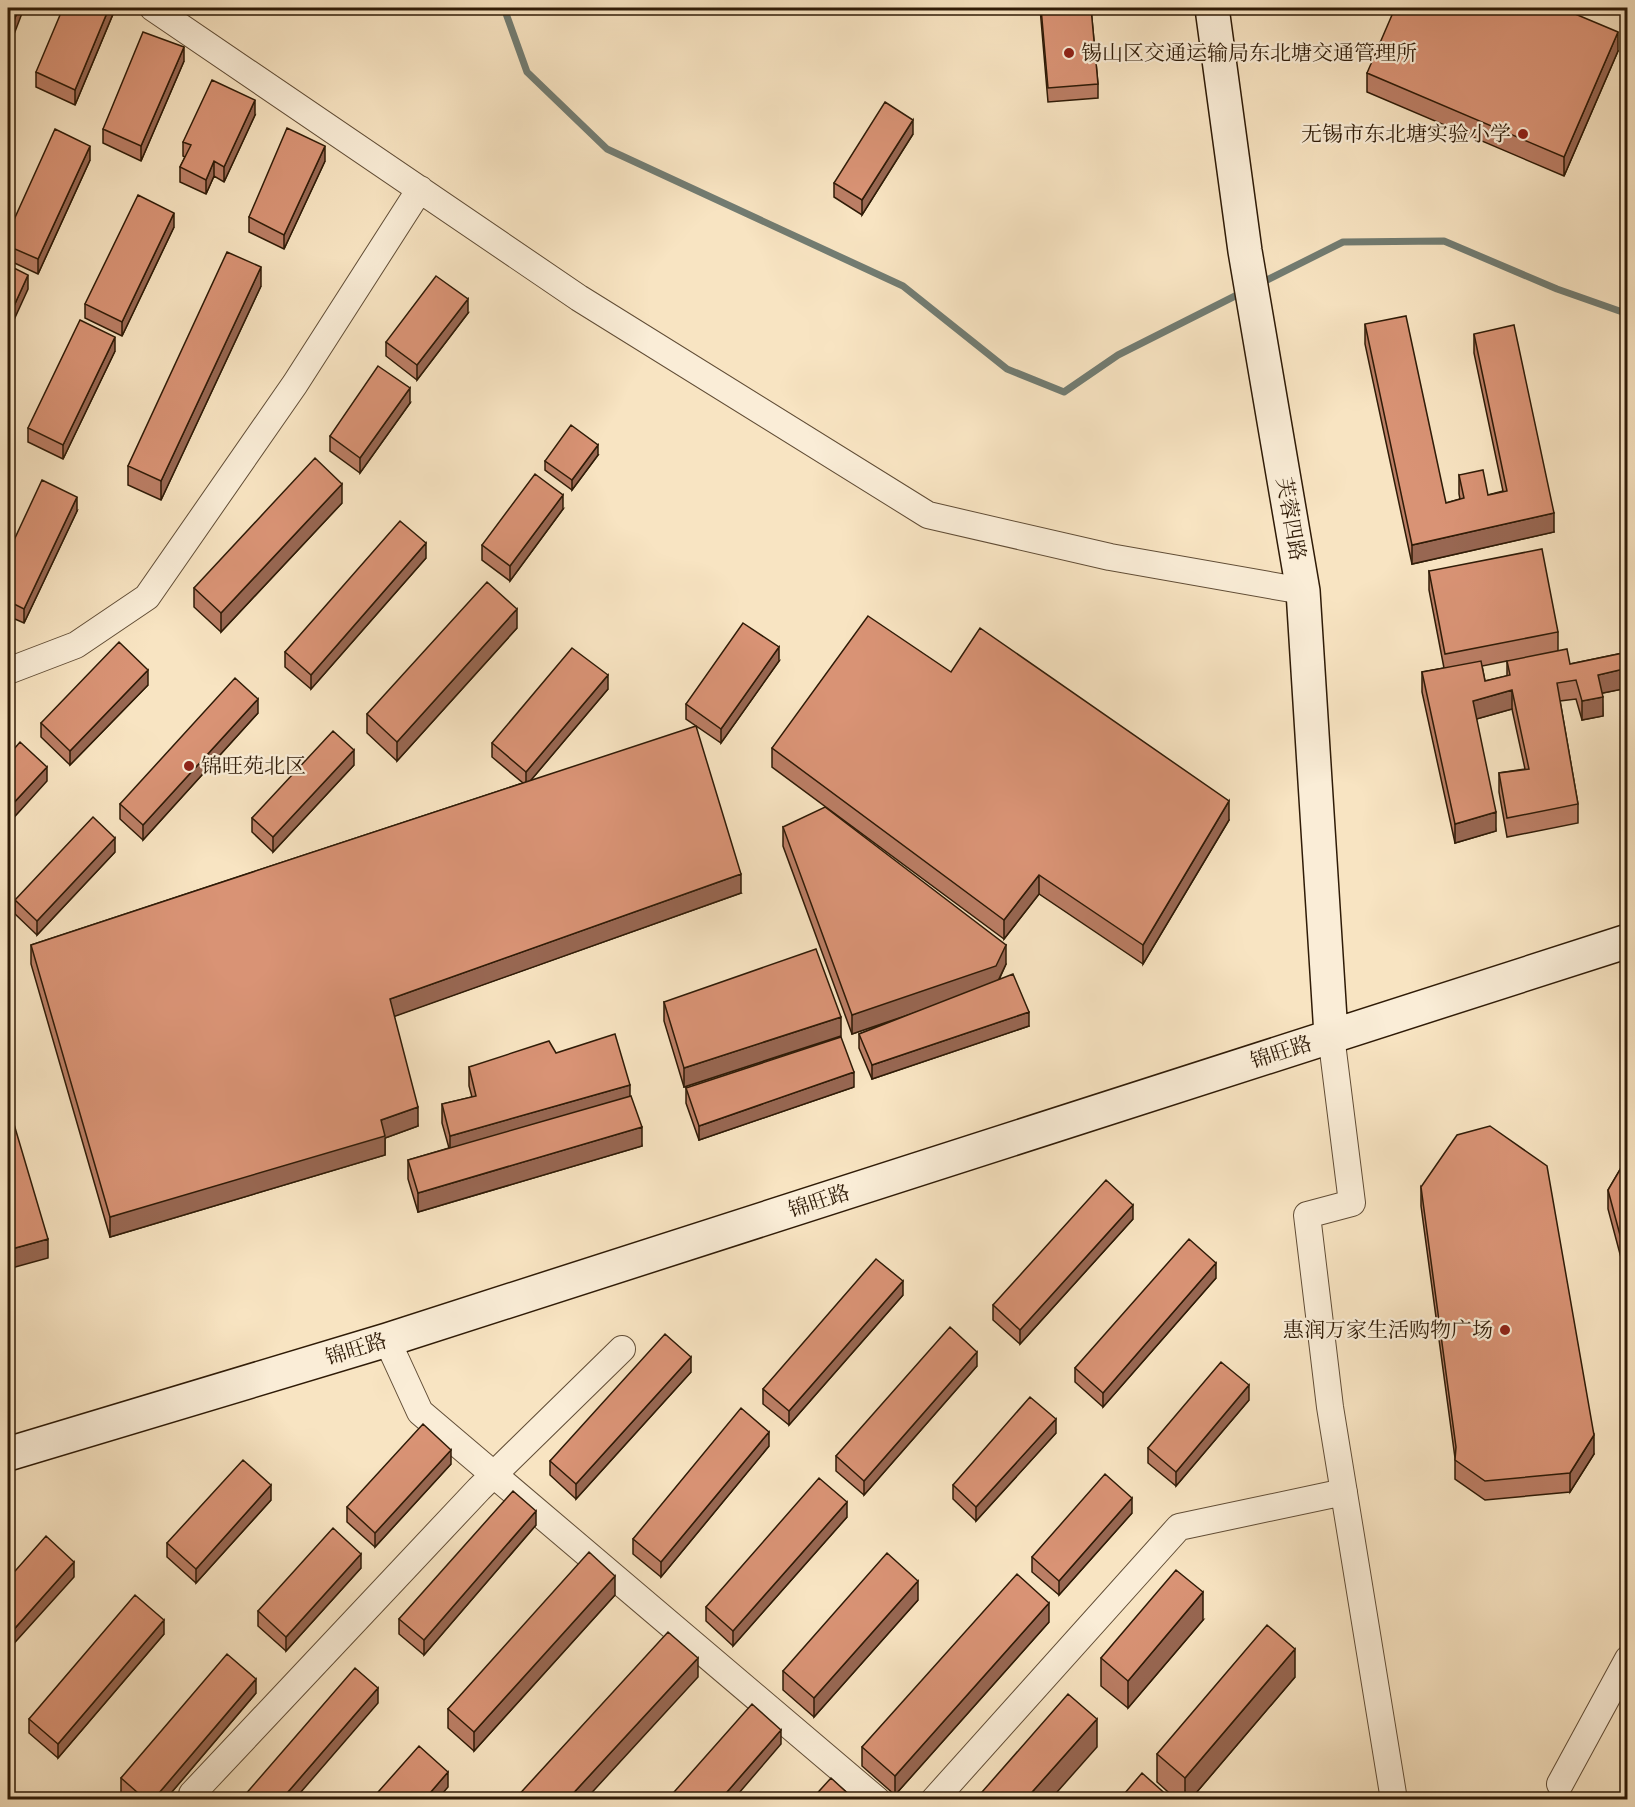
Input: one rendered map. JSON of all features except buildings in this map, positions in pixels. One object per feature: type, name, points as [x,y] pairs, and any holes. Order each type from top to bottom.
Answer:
[{"type":"street","points":[[153,8],[579,298],[928,515],[1110,557],[1303,591]]},
{"type":"street","name":"芙蓉四路","points":[[1212,8],[1245,251],[1303,591],[1331,1035]]},
{"type":"street","points":[[8,671],[76,645],[147,597],[296,384],[420,189]]},
{"type":"street","name":"锦旺路","points":[[8,1454],[387,1340],[1628,940]]},
{"type":"street","points":[[1331,1035],[1352,1203],[1307,1215],[1330,1407],[1394,1800]]},
{"type":"street","points":[[387,1340],[420,1412],[877,1800]]},
{"type":"street","points":[[199,1800],[192,1794],[494,1475],[622,1349]]},
{"type":"street","points":[[934,1800],[1179,1527],[1344,1492]]},
{"type":"street","points":[[1560,1784],[1628,1659]]},
{"type":"waterway","points":[[504,8],[527,72],[607,149],[903,286],[1007,369],[1064,392],[1118,355],[1243,292]]},
{"type":"waterway","points":[[1261,283],[1343,242],[1444,241],[1557,289],[1628,314]]},
{"type":"place","name":"锡山区交通运输局东北塘交通管理所","points":[[1069,53]]},
{"type":"place","name":"无锡市东北塘实验小学","points":[[1523,134]]},
{"type":"place","name":"锦旺苑北区","points":[[189,766]]},
{"type":"place","name":"惠润万家生活购物广场","points":[[1505,1330]]}]
